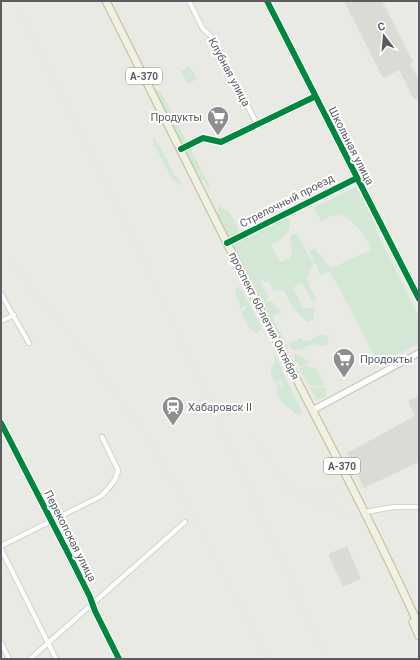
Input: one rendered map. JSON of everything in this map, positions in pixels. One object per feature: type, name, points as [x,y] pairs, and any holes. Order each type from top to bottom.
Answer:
[{"type":"highway","name":"проспект 60-летия Октября","points":[[106,1],[227,243],[365,512],[373,535],[419,636]]},
{"type":"highway","name":"проспект 60-летия Октября","points":[[369,522],[392,566],[419,626]]},
{"type":"street","name":"Клубная улица","points":[[188,1],[204,29],[210,35],[257,124]]},
{"type":"street","name":"Школьная улица","points":[[267,1],[314,97],[419,299]]},
{"type":"street","points":[[181,149],[203,138],[221,142],[314,97]]},
{"type":"street","name":"Стрелочный проезд","points":[[227,243],[357,178]]},
{"type":"street","points":[[1,294],[14,315],[28,343]]},
{"type":"street","points":[[1,321],[14,315]]},
{"type":"street","points":[[313,410],[419,353]]},
{"type":"street","name":"Перекопская улица","points":[[1,422],[52,520],[119,659]]},
{"type":"street","points":[[56,659],[1,547],[101,496],[111,485],[118,473],[118,470],[102,437]]},
{"type":"street","points":[[365,512],[394,507],[419,507]]},
{"type":"street","points":[[30,659],[185,522]]},
{"type":"street","points":[[1,643],[9,659]]},
{"type":"shaded area","points":[[344,1],[382,1],[413,62],[410,64],[419,80],[419,99],[414,99],[399,70],[383,78]]},
{"type":"shaded area","points":[[419,396],[419,462],[364,488],[347,453],[415,416],[408,401]]},
{"type":"shaded area","points":[[347,546],[361,579],[343,587],[328,554]]},
{"type":"green space","points":[[190,66],[197,79],[188,84],[181,71]]},
{"type":"green space","points":[[154,89],[161,92],[188,144],[183,145],[164,112],[162,103]]},
{"type":"green space","points":[[155,138],[182,186],[172,179],[154,144],[152,139]]},
{"type":"green space","points":[[190,147],[210,187],[208,188],[203,179],[201,181],[199,180],[199,173],[194,170],[185,151]]},
{"type":"green space","points":[[356,187],[377,228],[375,229],[419,317],[419,343],[379,364],[330,271],[321,275],[309,251],[315,248],[325,262],[332,268],[370,250],[366,239],[358,227],[347,218],[341,215],[336,215],[330,216],[321,221],[314,208]]},
{"type":"green space","points":[[220,206],[222,209],[228,210],[239,231],[238,234],[232,237],[228,236],[217,214],[219,210],[218,207]]},
{"type":"green space","points":[[288,214],[290,229],[282,238],[272,244],[272,246],[280,262],[289,259],[292,252],[290,237],[293,234],[297,234],[314,264],[307,277],[310,288],[316,298],[315,301],[312,301],[302,283],[294,288],[303,308],[314,307],[313,320],[307,322],[293,308],[284,291],[273,290],[270,283],[260,279],[262,286],[268,295],[268,298],[265,300],[267,302],[273,302],[276,308],[281,309],[281,312],[272,316],[288,348],[285,347],[266,311],[268,310],[267,307],[265,308],[233,246],[236,240]]},
{"type":"green space","points":[[240,287],[262,329],[256,333],[250,329],[242,315],[242,312],[247,307],[246,305],[241,309],[235,289]]},
{"type":"green space","points":[[321,334],[329,336],[327,345],[321,346],[316,344],[305,346],[305,349],[299,350],[293,350],[290,348],[289,345],[294,340],[296,342],[299,338],[309,341]]},
{"type":"green space","points":[[274,353],[302,413],[296,414],[280,400],[276,393],[278,390],[276,384],[279,383],[283,386],[281,381],[275,383],[270,371],[275,361]]},
{"type":"green space","points":[[293,354],[299,355],[309,362],[300,367]]},
{"type":"green space","points":[[307,365],[310,368],[314,367],[320,374],[324,385],[318,387],[308,384],[299,369]]},
{"type":"green space","points":[[309,386],[317,389],[324,387],[326,390],[326,397],[316,400]]},
{"type":"railway","points":[[14,1],[168,309],[326,659]]},
{"type":"railway","points":[[1,252],[93,363],[127,409],[161,460],[193,516],[267,659]]},
{"type":"railway","points":[[251,433],[260,448],[282,477],[295,488],[311,495],[327,496],[344,493],[360,487],[376,479],[419,450]]},
{"type":"railway","points":[[394,472],[419,460]]},
{"type":"railway","points":[[288,488],[301,498],[332,511],[368,516],[419,518]]},
{"type":"cycle path","points":[[267,1],[419,299]]},
{"type":"cycle path","points":[[181,149],[203,138],[221,142],[314,97]]},
{"type":"cycle path","points":[[227,243],[357,178]]},
{"type":"cycle path","points":[[1,423],[71,559],[119,659]]},
{"type":"place","name":"Продукты","points":[[218,136]]},
{"type":"place","name":"Продокты","points":[[344,378]]},
{"type":"place","name":"Хабаровск II","points":[[173,426]]}]
